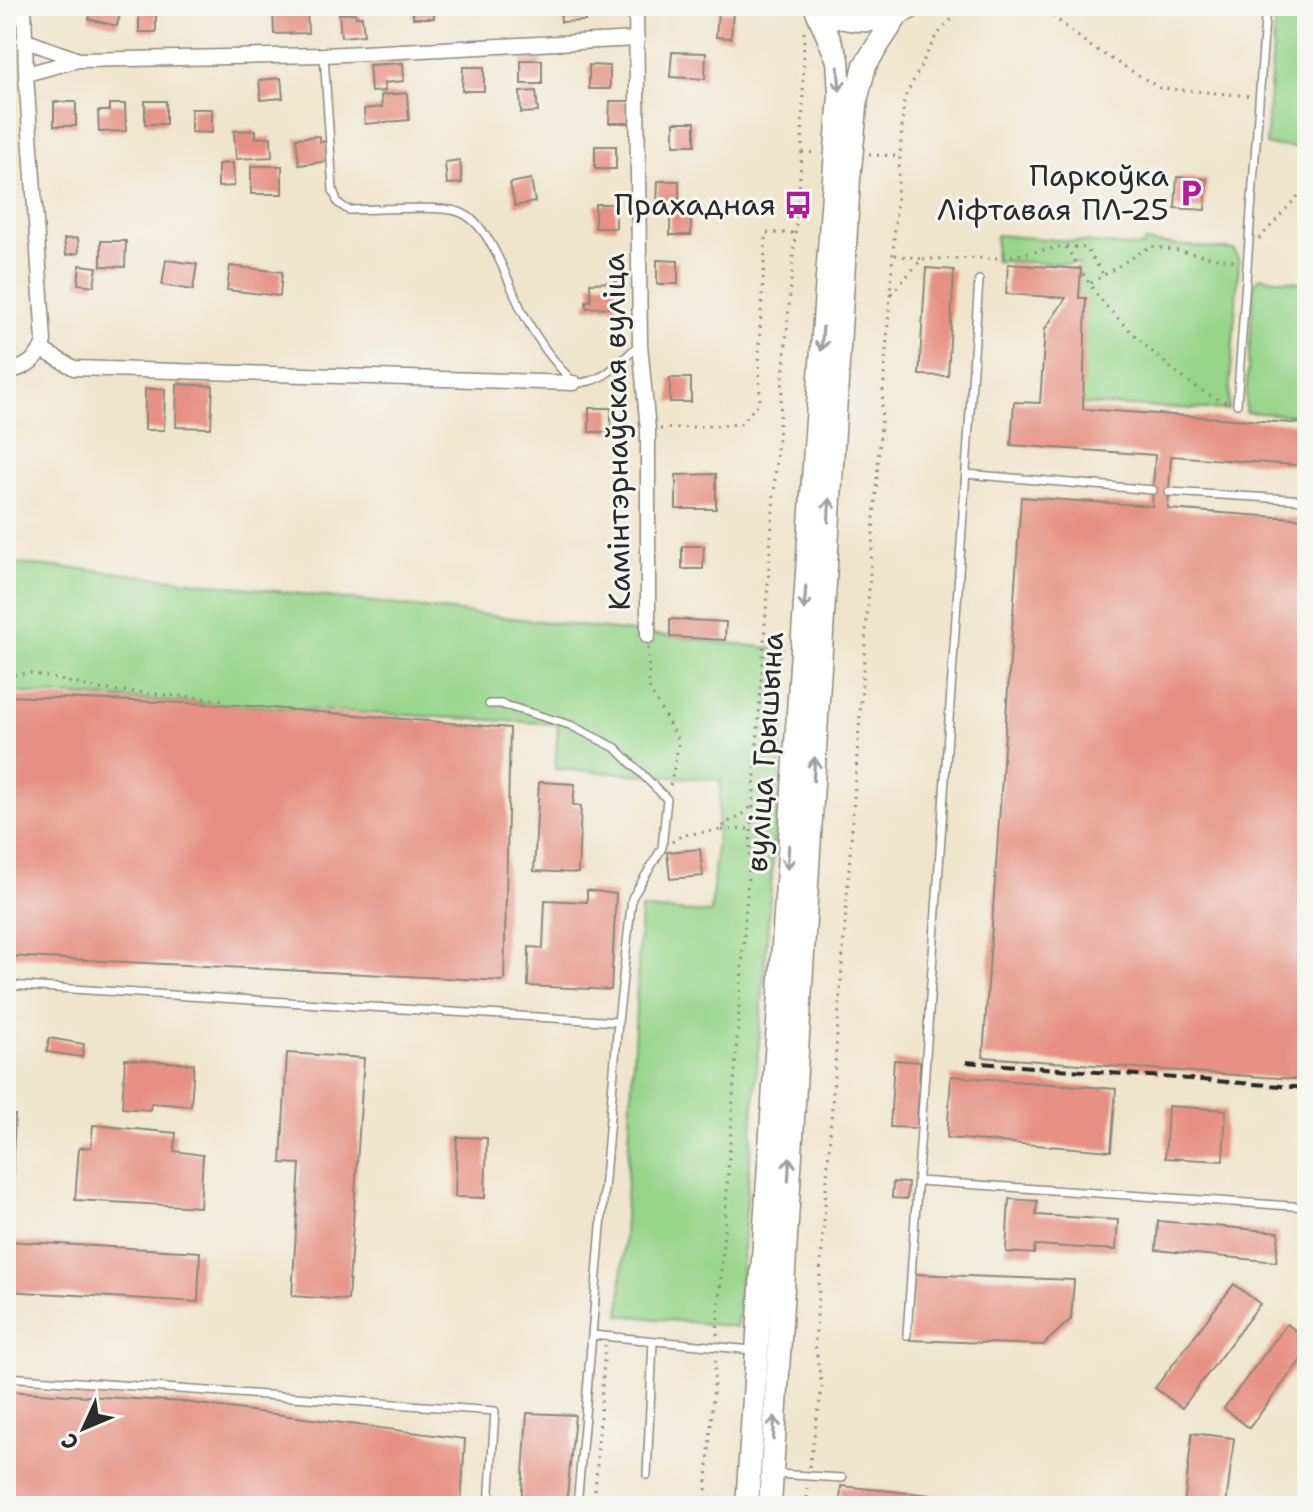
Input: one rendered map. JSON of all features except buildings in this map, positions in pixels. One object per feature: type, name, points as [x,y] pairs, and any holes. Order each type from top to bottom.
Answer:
[{"type":"main road","points":[[812,12],[870,21],[905,10]]},
{"type":"main road","name":"вуліца Грышына","points":[[747,1506],[761,1473],[778,1352],[849,179],[857,97],[865,65],[905,10]]},
{"type":"main road","name":"вуліца Грышына","points":[[770,1506],[761,1473],[756,1350],[840,94],[838,60],[812,12]]},
{"type":"street","points":[[6,372],[27,365],[42,350],[44,341],[25,68],[24,6]]},
{"type":"street","name":"Камінтэрнаўская вуліца","points":[[636,6],[640,344],[648,430],[648,636]]},
{"type":"street","points":[[25,68],[79,60],[324,55],[637,39]]},
{"type":"street","points":[[24,40],[79,60]]},
{"type":"street","points":[[42,350],[74,368],[574,383]]},
{"type":"lane","points":[[1237,404],[1266,6]]},
{"type":"lane","points":[[324,55],[333,190],[338,203],[348,210],[455,210],[474,218],[486,236],[524,315],[559,368],[574,383],[591,383],[601,379],[640,344]]},
{"type":"lane","points":[[907,1335],[979,280]]},
{"type":"lane","points":[[966,474],[1153,490]]},
{"type":"lane","points":[[1169,492],[1307,500]]},
{"type":"lane","points":[[489,704],[501,704],[570,725],[616,748],[667,799],[662,848],[632,898],[618,1022],[577,1506]]},
{"type":"lane","points":[[6,985],[618,1022]]},
{"type":"lane","points":[[918,1181],[1307,1207]]},
{"type":"lane","points":[[592,1335],[778,1352]]},
{"type":"lane","points":[[647,1475],[653,1341]]},
{"type":"lane","points":[[6,1377],[495,1411],[489,1506]]},
{"type":"lane","points":[[761,1473],[842,1478]]},
{"type":"path","points":[[807,1506],[807,1477],[822,1388],[815,1344],[904,99],[936,36],[964,6]]},
{"type":"path","points":[[1040,6],[1090,46],[1160,88],[1259,96]]},
{"type":"path","points":[[705,1506],[777,449],[812,12]]},
{"type":"path","points":[[802,152],[818,153]]},
{"type":"path","points":[[867,155],[901,156]]},
{"type":"path","points":[[1248,252],[1307,186]]},
{"type":"path","points":[[648,430],[740,424],[760,402],[759,344],[766,233],[796,233]]},
{"type":"path","points":[[895,255],[922,259],[1000,258],[1065,246],[1086,248],[1103,274]]},
{"type":"path","points":[[1065,246],[1106,306],[1184,380],[1216,400],[1237,404]]},
{"type":"path","points":[[1091,283],[1151,246],[1247,263]]},
{"type":"path","points":[[891,294],[922,259]]},
{"type":"path","name":"Камінтэрнаўская вуліца","points":[[648,636],[649,688],[679,742],[667,799]]},
{"type":"path","points":[[6,676],[30,673],[99,689],[226,700]]},
{"type":"path","points":[[722,830],[725,823],[740,817],[753,805]]},
{"type":"path","points":[[662,848],[683,835],[752,829]]},
{"type":"path","points":[[594,1506],[606,1337]]},
{"type":"green space","points":[[1276,6],[1307,6],[1307,148],[1266,145]]},
{"type":"green space","points":[[996,235],[1143,247],[1144,242],[1234,250],[1239,260],[1228,410],[1074,404],[1079,264],[995,261]]},
{"type":"green space","points":[[1261,277],[1307,283],[1307,416],[1245,412],[1254,284]]},
{"type":"green space","points":[[6,563],[94,570],[789,650],[737,1327],[620,1315],[641,909],[711,913],[721,780],[555,769],[558,724],[6,692]]},
{"type":"railway","points":[[966,1062],[1307,1088]]},
{"type":"place","name":"Паркоўка Ліфтавая ПЛ-25","points":[[1191,193]]},
{"type":"place","name":"Прахадная","points":[[798,205]]}]
